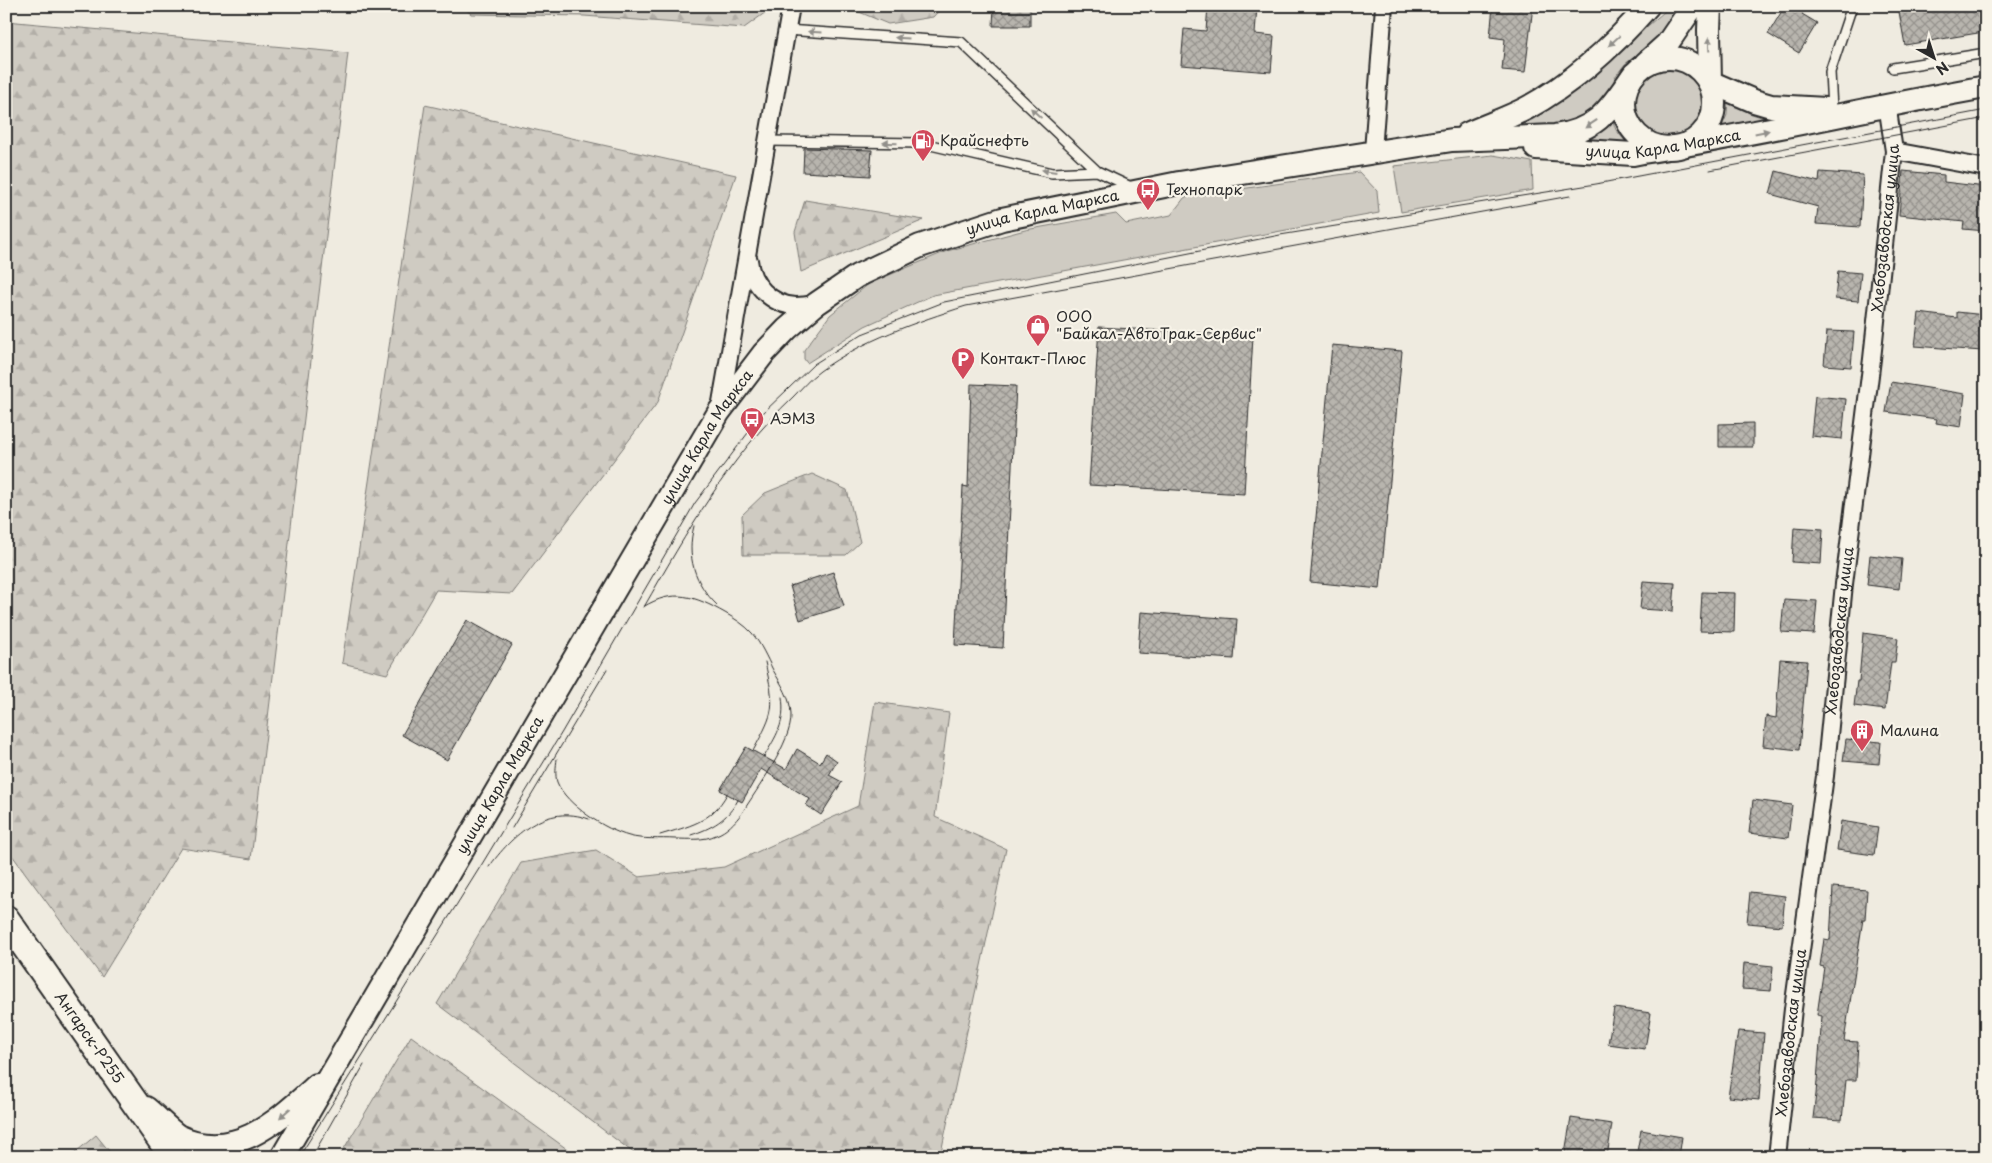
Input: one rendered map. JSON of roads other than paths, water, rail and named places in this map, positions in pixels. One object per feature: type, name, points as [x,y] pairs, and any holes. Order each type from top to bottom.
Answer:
[{"type":"main road","name":"Ангарск-Р255","points":[[6,919],[173,1157]]},
{"type":"street","points":[[719,412],[791,6]]},
{"type":"street","points":[[1373,152],[1384,6]]},
{"type":"street","points":[[1452,140],[1527,108],[1549,94],[1599,55],[1648,6]]},
{"type":"street","points":[[1693,6],[1667,44],[1639,70],[1628,85],[1624,97],[1624,110],[1628,122],[1635,133],[1653,145],[1680,146],[1696,139],[1708,126],[1714,109],[1710,82],[1710,6]]},
{"type":"street","points":[[1639,70],[1662,59],[1681,59],[1692,64],[1710,82]]},
{"type":"street","name":"улица Карла Маркса","points":[[282,1157],[719,412],[764,353],[787,329],[816,304],[857,276],[920,246],[1002,219],[1179,183],[1452,140],[1555,136],[1578,132],[1592,125],[1605,112],[1639,70]]},
{"type":"street","name":"улица Карла Маркса","points":[[1710,82],[1754,101],[1771,106],[1832,109],[1880,106]]},
{"type":"street","name":"улица Карла Маркса","points":[[1452,140],[1559,150],[1633,154],[1750,134],[1880,106],[1986,87]]},
{"type":"street","name":"Хлебозаводская улица","points":[[1777,1157],[1793,1009],[1825,776],[1844,584],[1872,359],[1894,152],[1880,106]]},
{"type":"street","points":[[1894,152],[1986,168]]},
{"type":"street","points":[[748,250],[750,270],[755,282],[768,295],[794,306],[816,304]]},
{"type":"street","points":[[125,1088],[177,1135],[199,1146],[213,1149],[227,1148],[248,1142],[263,1133],[334,1069]]},
{"type":"lane","points":[[1832,109],[1830,72],[1852,6]]},
{"type":"lane","points":[[786,30],[961,42],[1098,171],[1139,192]]},
{"type":"lane","points":[[1893,68],[1986,53]]},
{"type":"lane","points":[[767,141],[922,143],[1052,173],[1098,171]]},
{"type":"tram line","points":[[299,1157],[562,732],[695,503],[763,413],[814,364],[862,334],[944,302],[1280,235],[1596,184],[1986,110]]},
{"type":"tram line","points":[[1710,170],[1986,118]]},
{"type":"tram line","points":[[644,607],[676,551],[711,496],[729,470],[770,420],[816,374],[854,350],[890,333],[966,306],[1570,196]]},
{"type":"tram line","points":[[694,526],[691,548],[694,568],[703,588],[717,605]]},
{"type":"tram line","points":[[557,759],[557,782],[562,791],[578,808],[598,822],[620,833],[652,839],[701,839],[724,831],[742,813],[773,765],[790,726],[791,709],[785,691],[752,633],[743,624],[714,607],[684,596],[665,598],[643,607]]},
{"type":"tram line","points":[[753,751],[770,717],[772,699],[765,662]]},
{"type":"tram line","points":[[512,828],[607,669]]},
{"type":"tram line","points":[[764,757],[779,729],[783,714],[782,697]]},
{"type":"tram line","points":[[660,835],[698,822],[714,811],[727,794]]},
{"type":"tram line","points":[[691,835],[706,829],[724,818],[738,800]]},
{"type":"tram line","points":[[489,867],[508,844],[532,825],[558,815],[573,815],[589,819]]},
{"type":"tram line","points":[[312,1157],[364,1065]]},
{"type":"place","name":"Крайснефть","points":[[923,162]]},
{"type":"place","name":"Технопарк","points":[[1148,211]]},
{"type":"place","name":"ООО \"Байкал-АвтоТрак-Сервис\"","points":[[1038,347]]},
{"type":"place","name":"Контакт-Плюс","points":[[963,380]]},
{"type":"place","name":"АЭМЗ","points":[[752,440]]},
{"type":"place","name":"Малина","points":[[1862,752]]}]
